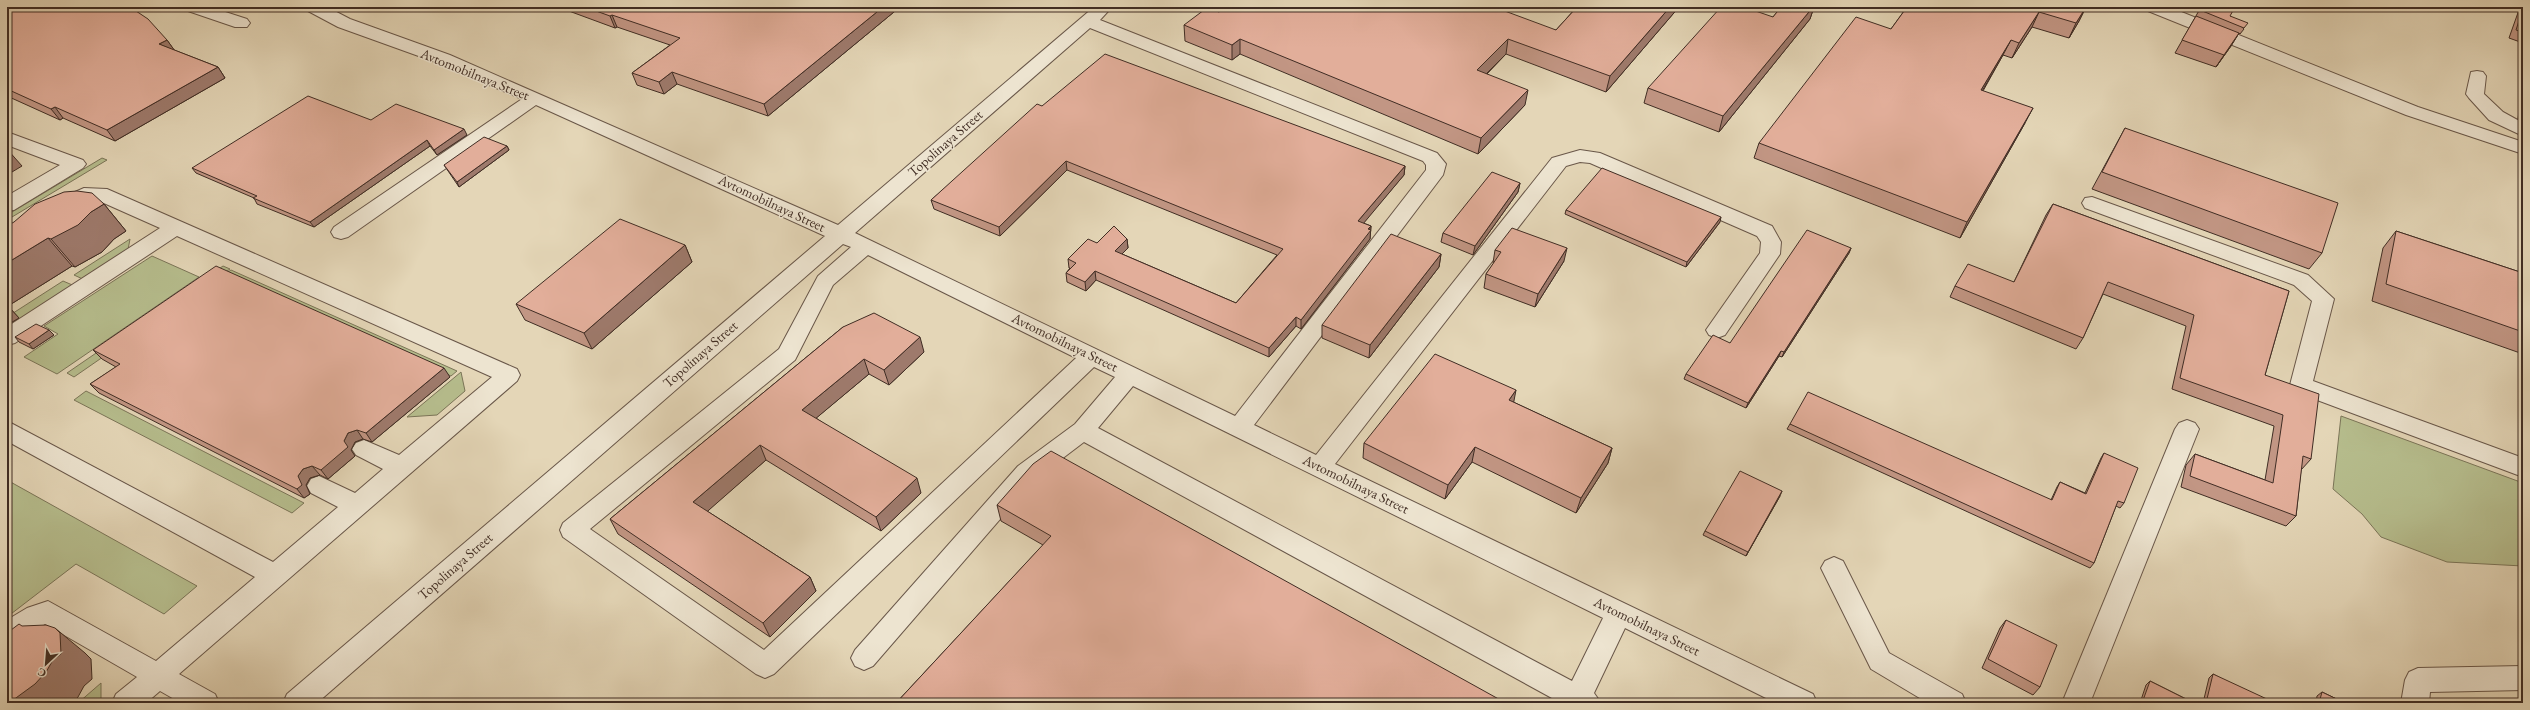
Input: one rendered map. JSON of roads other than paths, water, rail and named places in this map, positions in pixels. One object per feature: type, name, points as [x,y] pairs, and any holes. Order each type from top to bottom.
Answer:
[{"type":"street","points":[[194,7],[241,23]]},
{"type":"street","name":"Avtomobilnaya Street","points":[[314,7],[344,22],[444,60],[535,98],[866,246],[1239,426],[1803,703]]},
{"type":"street","name":"Topolinaya Street","points":[[297,703],[1104,7]]},
{"type":"street","points":[[2154,7],[2412,111],[2523,148]]},
{"type":"street","points":[[1088,21],[1430,157],[1436,164],[1436,171],[1239,426]]},
{"type":"street","points":[[2477,76],[2475,94],[2489,112],[2507,123],[2523,130]]},
{"type":"street","points":[[341,232],[535,98]]},
{"type":"street","points":[[7,138],[76,164],[7,204]]},
{"type":"street","points":[[1320,466],[1559,162],[1568,157],[1592,157],[1765,231],[1771,242],[1770,254],[1717,330]]},
{"type":"street","points":[[48,215],[75,198],[94,193],[509,375],[126,703]]},
{"type":"street","points":[[2092,203],[2302,280],[2323,299],[2301,385],[2523,468]]},
{"type":"street","points":[[7,337],[176,228]]},
{"type":"street","points":[[866,246],[825,281],[787,354],[572,530],[765,666],[1093,355]]},
{"type":"street","points":[[864,658],[1026,473],[1083,430],[1131,374]]},
{"type":"street","points":[[2076,703],[2187,429]]},
{"type":"street","points":[[7,430],[276,575]]},
{"type":"street","points":[[1083,430],[1580,701],[1619,613]]},
{"type":"street","points":[[364,449],[402,467]]},
{"type":"street","points":[[319,486],[357,505]]},
{"type":"street","points":[[1834,568],[1880,661],[1952,703]]},
{"type":"street","points":[[7,635],[37,614],[48,612],[205,703]]},
{"type":"street","points":[[2415,703],[2418,680],[2523,678]]}]
